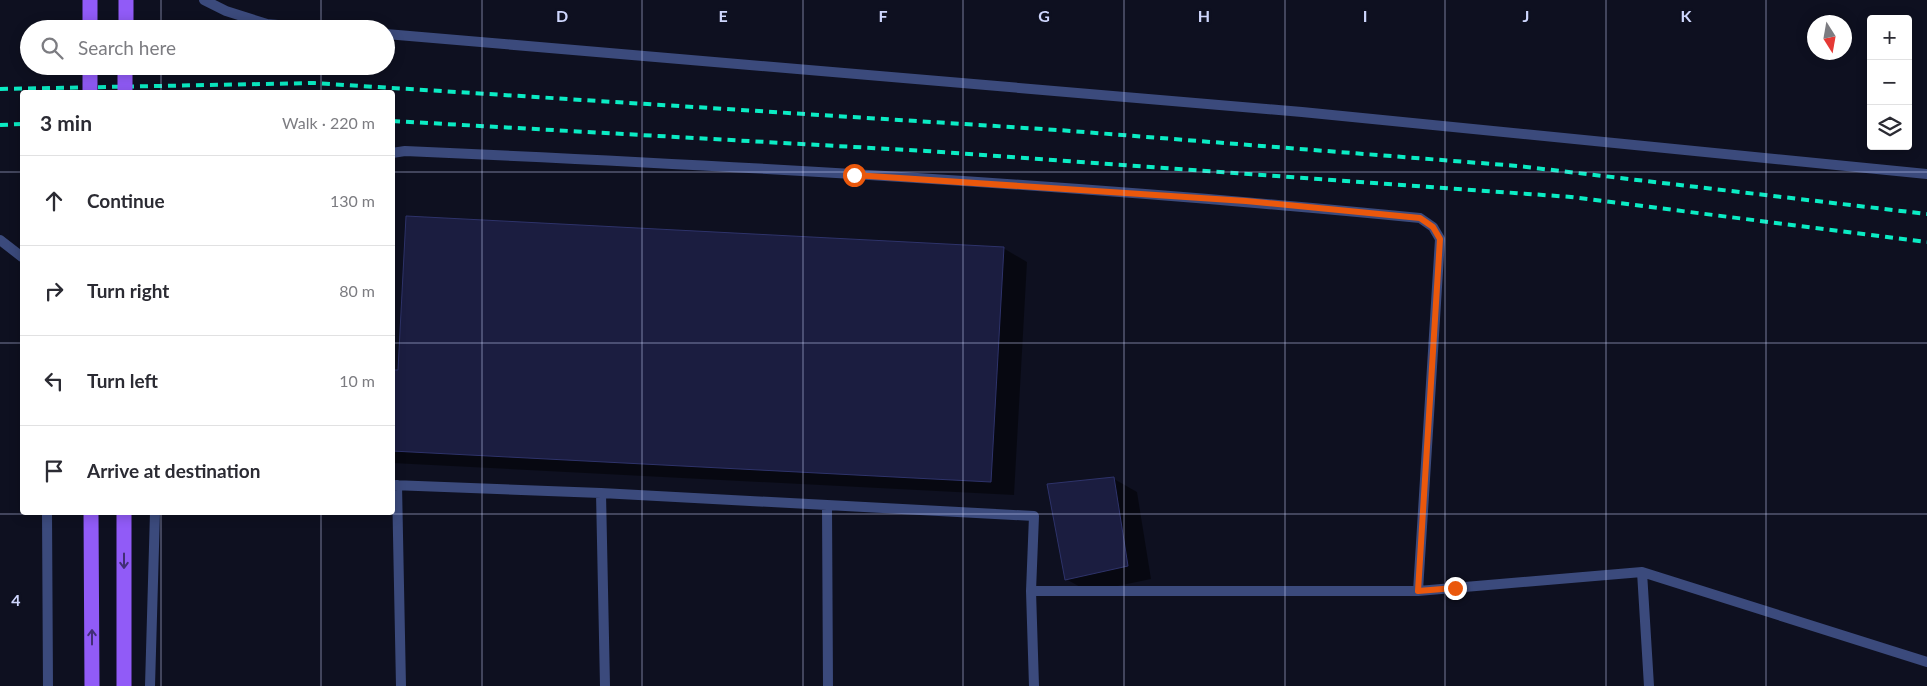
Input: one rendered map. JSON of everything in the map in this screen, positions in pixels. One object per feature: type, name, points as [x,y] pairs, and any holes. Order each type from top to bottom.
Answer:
[{"type":"main road","points":[[90,0],[90,20]]},
{"type":"main road","points":[[126,0],[126,20]]},
{"type":"main road","points":[[90,75],[90,90]]},
{"type":"main road","points":[[125,75],[125,90]]},
{"type":"main road","points":[[91,515],[92,686]]},
{"type":"main road","points":[[124,515],[124,686]]},
{"type":"street","points":[[204,0],[226,11],[254,20]]},
{"type":"street","points":[[395,35],[1302,112],[1927,174]]},
{"type":"street","points":[[395,153],[405,151],[677,163],[1246,201],[1420,218],[1433,227],[1440,239],[1418,591]]},
{"type":"street","points":[[0,240],[20,255]]},
{"type":"street","points":[[401,686],[395,485],[601,493],[1034,516],[1031,591],[1034,686]]},
{"type":"street","points":[[601,493],[605,686]]},
{"type":"street","points":[[827,506],[828,686]]},
{"type":"street","points":[[47,515],[48,686]]},
{"type":"street","points":[[150,686],[155,515]]},
{"type":"street","points":[[1642,572],[1648,686]]},
{"type":"street","points":[[1031,591],[1418,591],[1642,572],[1927,662]]},
{"type":"building","points":[[406,216],[1004,247],[991,482],[395,451],[395,370],[398,370]]},
{"type":"building","points":[[1114,477],[1128,566],[1065,580],[1047,484]]},
{"type":"railway","points":[[0,89],[314,83],[1058,130],[1518,166],[1927,214]]},
{"type":"railway","points":[[395,121],[926,151],[1571,197],[1927,242]]},
{"type":"railway","points":[[0,125],[20,124]]},
{"type":"route","points":[[854,175],[1246,201],[1420,218],[1433,227],[1440,239],[1418,591],[1455,588]]}]
